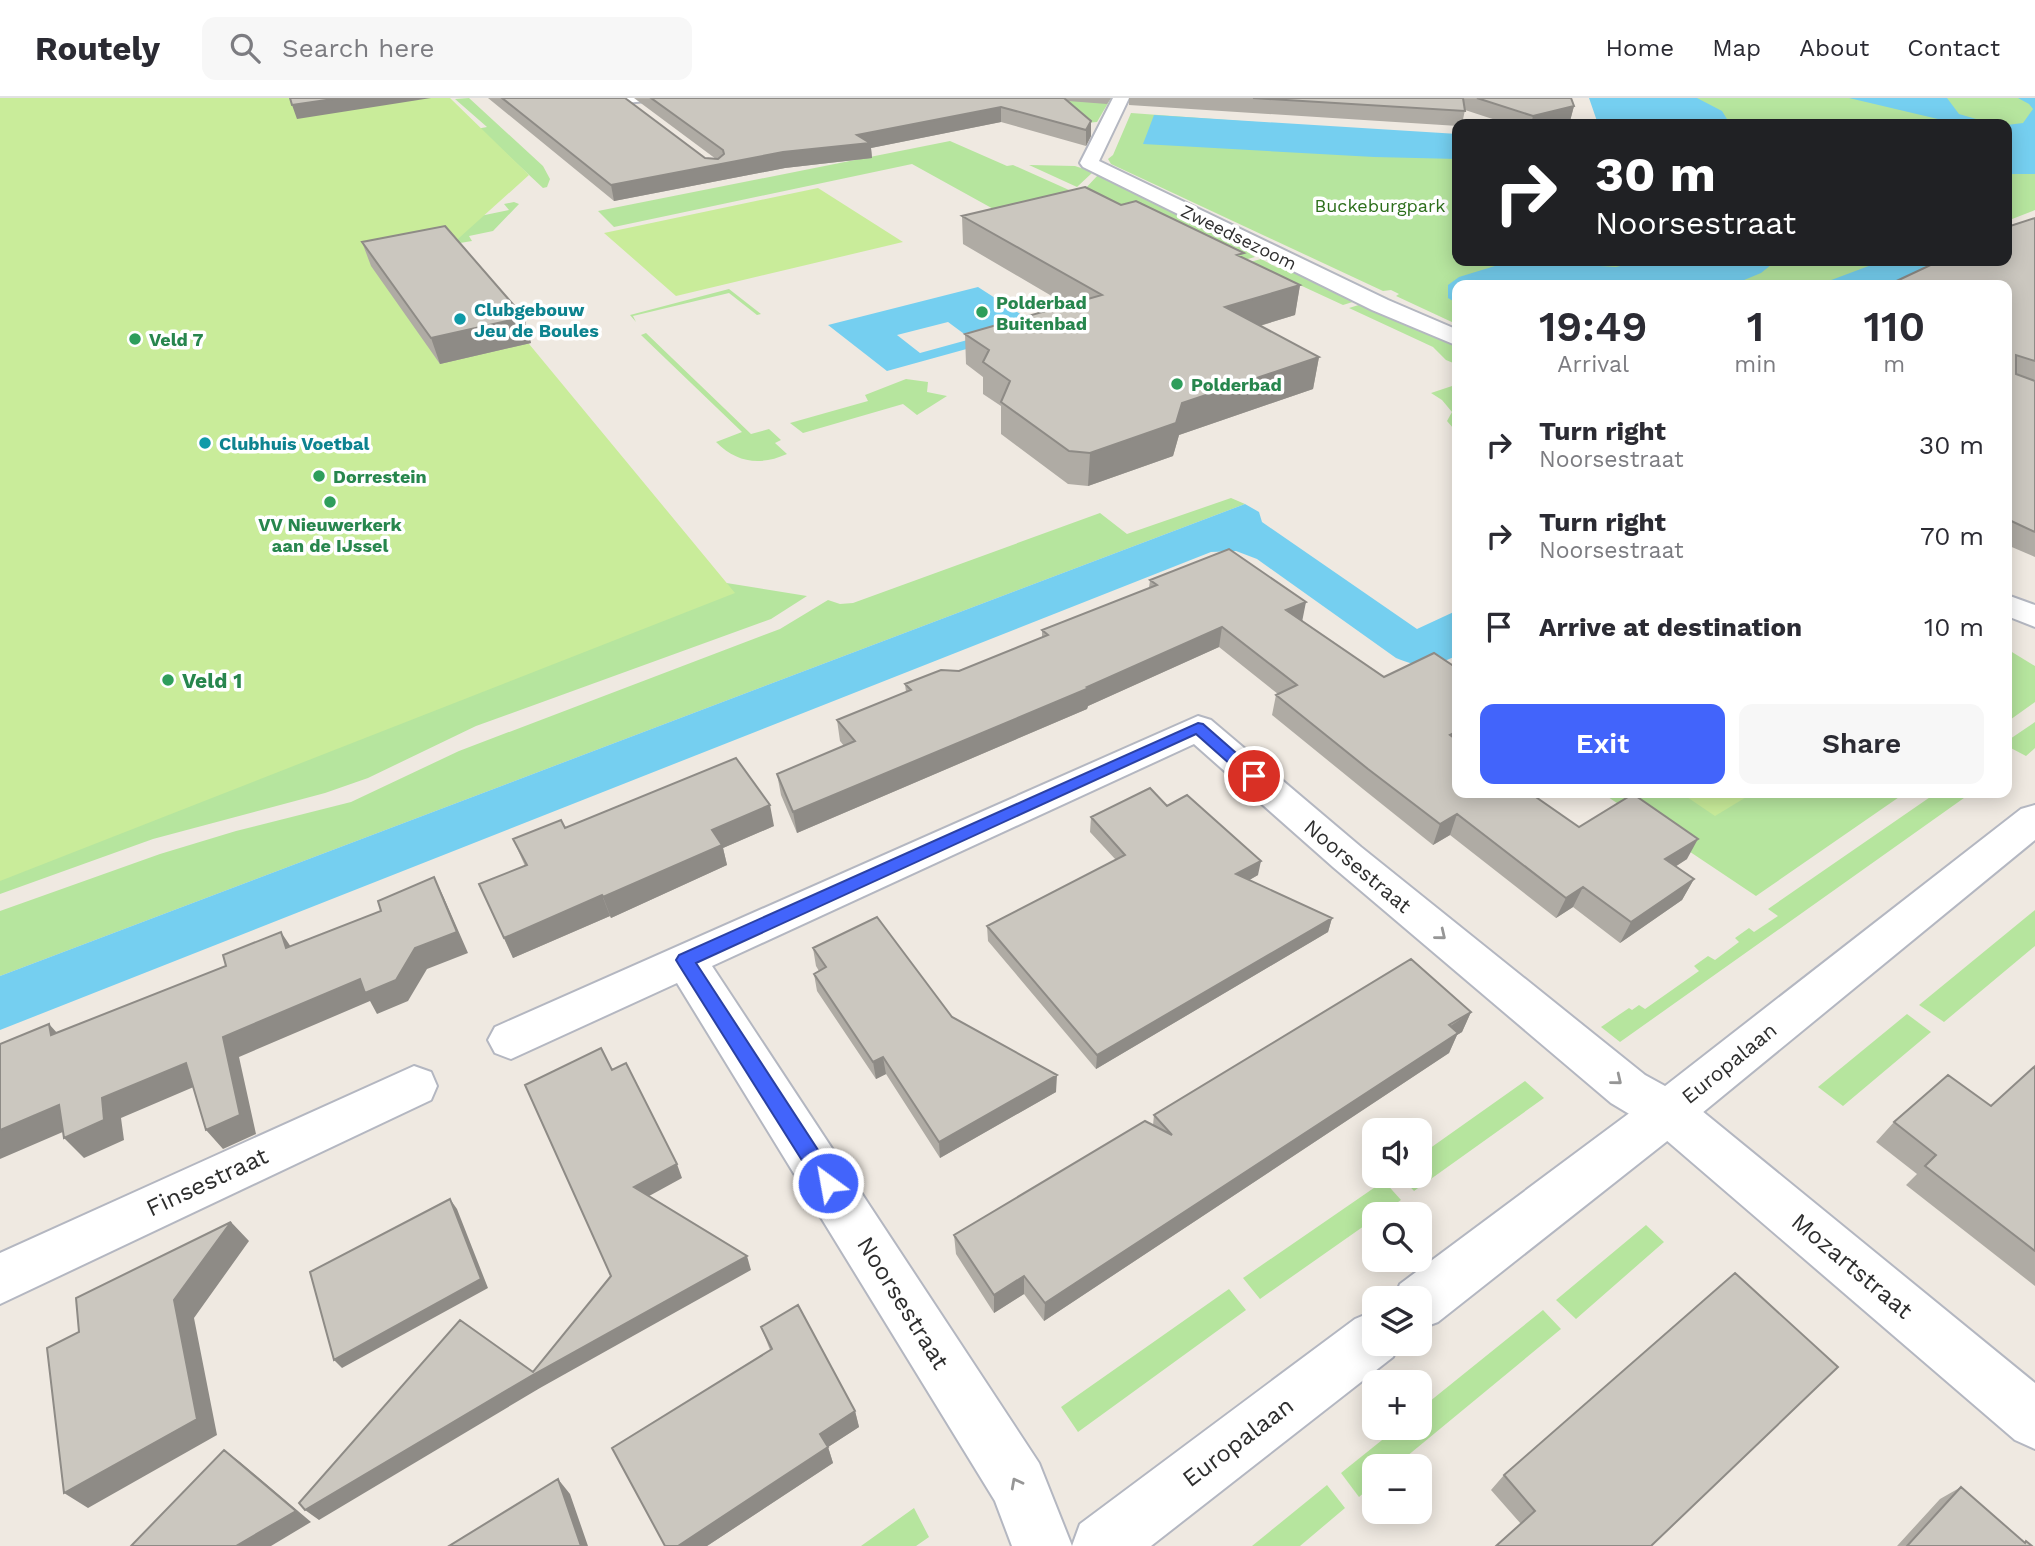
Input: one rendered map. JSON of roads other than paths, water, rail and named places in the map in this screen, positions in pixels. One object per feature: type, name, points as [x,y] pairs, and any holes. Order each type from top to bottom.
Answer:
[{"type":"street","name":"Zweedsezoom","points":[[1121,98],[1089,163],[1380,305],[1452,336]]},
{"type":"street","points":[[621,99],[641,107]]},
{"type":"street","points":[[2012,606],[2035,617]]},
{"type":"street","name":"Noorsestraat","points":[[511,1040],[1198,728],[1347,857],[1610,1075],[1628,1089],[1668,1112]]},
{"type":"street","name":"Europalaan","points":[[1432,1293],[1668,1112],[2035,819]]},
{"type":"street","name":"Noorsestraat","points":[[685,960],[1018,1484],[1042,1546]]},
{"type":"street","name":"Finsestraat","points":[[0,1279],[414,1086]]},
{"type":"street","name":"Mozartstraat","points":[[1668,1112],[2035,1420]]},
{"type":"street","name":"Europalaan","points":[[1102,1546],[1362,1347]]},
{"type":"water","points":[[1589,98],[1697,98],[1722,111],[1727,119],[1596,119]]},
{"type":"water","points":[[1849,98],[1947,98],[1959,114],[1976,119],[1938,119]]},
{"type":"water","points":[[2018,98],[2035,98],[2035,174],[2012,174],[2012,124],[2023,123],[2033,109]]},
{"type":"water","points":[[1154,115],[1452,134],[1452,159],[1374,157],[1143,144]]},
{"type":"water","points":[[1495,266],[1770,266],[1744,280],[1455,280]]},
{"type":"water","points":[[1869,266],[1941,266],[1904,280],[1831,280]]},
{"type":"water","points":[[1452,282],[1452,300],[1448,298],[1448,285]]},
{"type":"water","points":[[978,287],[1042,328],[887,371],[828,325]],"holes":[[[948,322],[971,339],[920,353],[897,335]]]},
{"type":"water","points":[[1245,504],[1259,512],[1262,522],[1417,629],[1452,613],[1452,657],[1427,666],[1413,664],[1396,658],[1257,559],[1236,551],[1211,552],[0,1030],[0,976]]},
{"type":"place","name":"Polderbad Buitenbad","points":[[982,312]]},
{"type":"place","name":"Clubgebouw Jeu de Boules","points":[[460,319]]},
{"type":"place","name":"Veld 7","points":[[135,339]]},
{"type":"place","name":"Polderbad","points":[[1177,384]]},
{"type":"place","name":"Clubhuis Voetbal","points":[[205,443]]},
{"type":"place","name":"Dorrestein","points":[[319,476]]},
{"type":"place","name":"VV Nieuwerkerk aan de IJssel","points":[[330,502]]},
{"type":"place","name":"Veld 1","points":[[168,680]]},
{"type":"park label","name":"Buckeburgpark","points":[[1380,205]]}]
